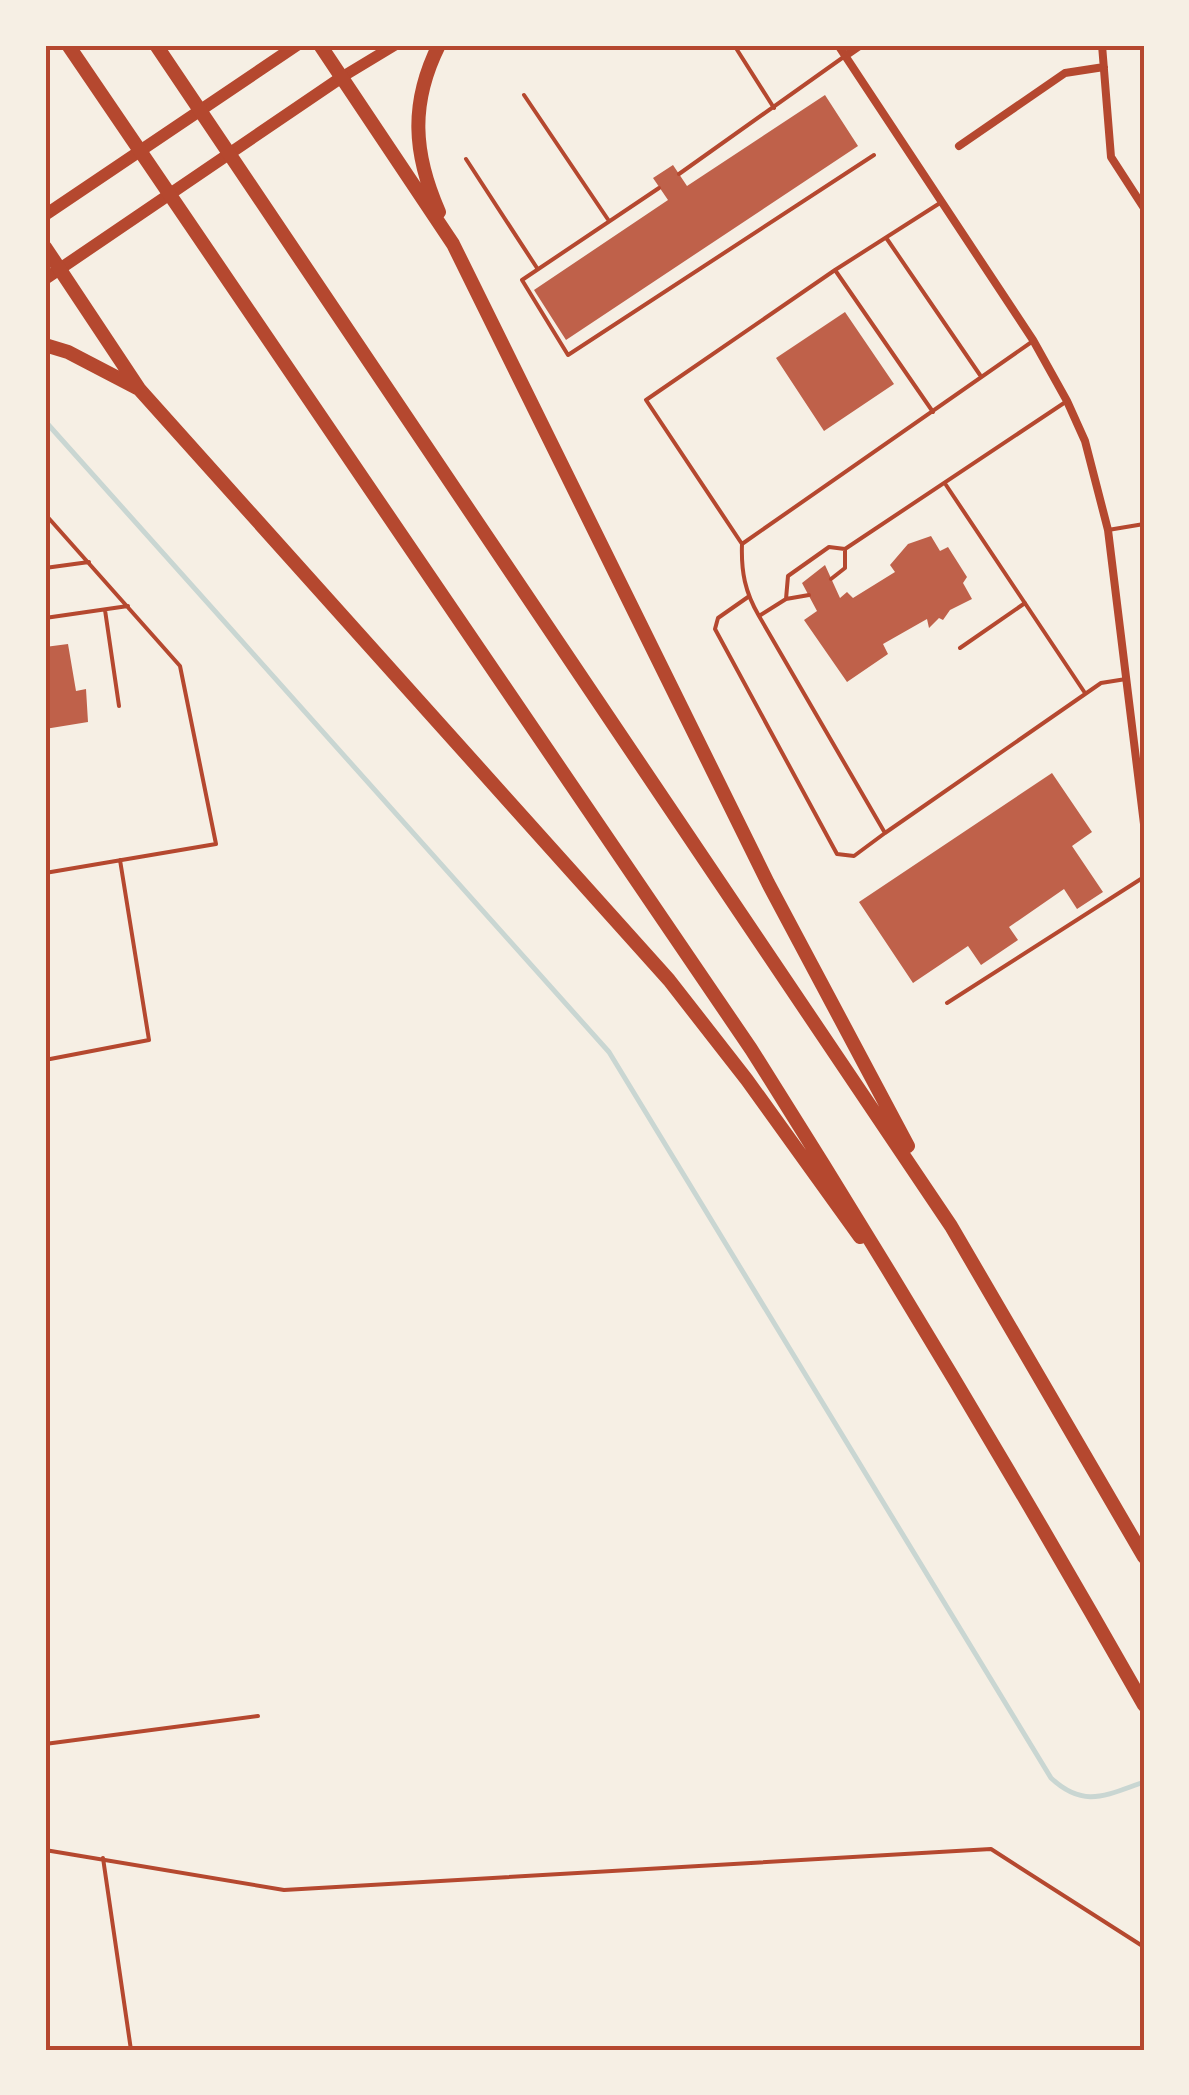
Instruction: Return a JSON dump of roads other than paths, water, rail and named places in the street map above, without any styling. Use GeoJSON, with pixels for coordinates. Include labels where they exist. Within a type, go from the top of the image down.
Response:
{"type":"FeatureCollection","features":[{"type":"Feature","properties":{"kind":"highway"},"geometry":{"type":"LineString","coordinates":[[68,45],[750,1049],[856,1214],[1039,1520],[1144,1705]]}},
{"type":"Feature","properties":{"kind":"highway"},"geometry":{"type":"LineString","coordinates":[[156,45],[951,1226]]}},
{"type":"Feature","properties":{"kind":"highway"},"geometry":{"type":"LineString","coordinates":[[320,45],[453,244]]}},
{"type":"Feature","properties":{"kind":"highway"},"geometry":{"type":"LineString","coordinates":[[439,45],[420,89],[420,144],[423,176],[453,244],[768,883],[951,1226],[1144,1558]]}},
{"type":"Feature","properties":{"kind":"highway"},"geometry":{"type":"LineString","coordinates":[[45,247],[52,274],[140,390],[669,980],[747,1080],[905,1300]]}},
{"type":"Feature","properties":{"kind":"highway"},"geometry":{"type":"LineString","coordinates":[[45,345],[68,352],[140,390]]}},
{"type":"Feature","properties":{"kind":"main road"},"geometry":{"type":"LineString","coordinates":[[45,215],[297,45]]}},
{"type":"Feature","properties":{"kind":"main road"},"geometry":{"type":"LineString","coordinates":[[52,274],[395,45]]}},
{"type":"Feature","properties":{"kind":"street"},"geometry":{"type":"LineString","coordinates":[[838,45],[1032,340],[1068,401],[1085,441],[1108,530],[1144,824]]}},
{"type":"Feature","properties":{"kind":"street"},"geometry":{"type":"LineString","coordinates":[[845,56],[861,45]]}},
{"type":"Feature","properties":{"kind":"street"},"geometry":{"type":"LineString","coordinates":[[1102,45],[1111,157],[1144,208]]}},
{"type":"Feature","properties":{"kind":"street"},"geometry":{"type":"LineString","coordinates":[[959,146],[1065,73],[1104,66]]}},
{"type":"Feature","properties":{"kind":"lane"},"geometry":{"type":"LineString","coordinates":[[734,45],[774,108]]}},
{"type":"Feature","properties":{"kind":"lane"},"geometry":{"type":"LineString","coordinates":[[678,174],[845,56]]}},
{"type":"Feature","properties":{"kind":"lane"},"geometry":{"type":"LineString","coordinates":[[524,95],[610,221]]}},
{"type":"Feature","properties":{"kind":"lane"},"geometry":{"type":"LineString","coordinates":[[659,188],[522,280],[568,355],[874,156]]}},
{"type":"Feature","properties":{"kind":"lane"},"geometry":{"type":"LineString","coordinates":[[466,159],[538,269]]}},
{"type":"Feature","properties":{"kind":"lane"},"geometry":{"type":"LineString","coordinates":[[884,832],[748,597],[741,572],[742,544],[646,400],[942,202]]}},
{"type":"Feature","properties":{"kind":"lane"},"geometry":{"type":"LineString","coordinates":[[886,237],[980,375]]}},
{"type":"Feature","properties":{"kind":"lane"},"geometry":{"type":"LineString","coordinates":[[835,270],[933,412]]}},
{"type":"Feature","properties":{"kind":"lane"},"geometry":{"type":"LineString","coordinates":[[742,544],[1032,340]]}},
{"type":"Feature","properties":{"kind":"lane"},"geometry":{"type":"LineString","coordinates":[[786,598],[788,576],[829,547],[845,549],[1068,401]]}},
{"type":"Feature","properties":{"kind":"lane"},"geometry":{"type":"LineString","coordinates":[[946,484],[1085,693]]}},
{"type":"Feature","properties":{"kind":"lane"},"geometry":{"type":"LineString","coordinates":[[45,514],[180,666],[216,844],[45,874]]}},
{"type":"Feature","properties":{"kind":"lane"},"geometry":{"type":"LineString","coordinates":[[1108,530],[1144,524]]}},
{"type":"Feature","properties":{"kind":"lane"},"geometry":{"type":"LineString","coordinates":[[831,579],[845,568],[845,549]]}},
{"type":"Feature","properties":{"kind":"lane"},"geometry":{"type":"LineString","coordinates":[[45,568],[89,562]]}},
{"type":"Feature","properties":{"kind":"lane"},"geometry":{"type":"LineString","coordinates":[[759,616],[786,598],[809,595]]}},
{"type":"Feature","properties":{"kind":"lane"},"geometry":{"type":"LineString","coordinates":[[748,597],[718,618],[715,630],[837,854],[854,856],[1101,682],[1126,679]]}},
{"type":"Feature","properties":{"kind":"lane"},"geometry":{"type":"LineString","coordinates":[[960,648],[1025,603]]}},
{"type":"Feature","properties":{"kind":"lane"},"geometry":{"type":"LineString","coordinates":[[45,618],[128,606]]}},
{"type":"Feature","properties":{"kind":"lane"},"geometry":{"type":"LineString","coordinates":[[105,610],[119,706]]}},
{"type":"Feature","properties":{"kind":"lane"},"geometry":{"type":"LineString","coordinates":[[45,1060],[149,1040],[120,860]]}},
{"type":"Feature","properties":{"kind":"lane"},"geometry":{"type":"LineString","coordinates":[[947,1003],[1144,877]]}},
{"type":"Feature","properties":{"kind":"lane"},"geometry":{"type":"LineString","coordinates":[[45,1744],[258,1716]]}},
{"type":"Feature","properties":{"kind":"lane"},"geometry":{"type":"LineString","coordinates":[[45,1850],[284,1890],[991,1849],[1144,1947]]}},
{"type":"Feature","properties":{"kind":"lane"},"geometry":{"type":"LineString","coordinates":[[102,1858],[130,2050]]}},
{"type":"Feature","properties":{"kind":"waterway"},"geometry":{"type":"LineString","coordinates":[[45,421],[609,1052],[1051,1778],[1074,1794],[1085,1796],[1107,1795],[1144,1782]]}}]}
